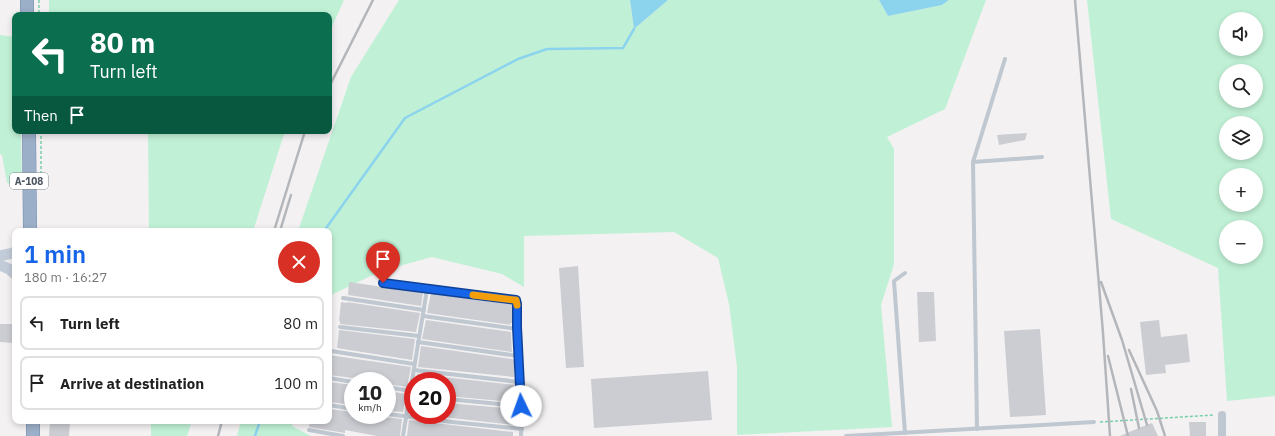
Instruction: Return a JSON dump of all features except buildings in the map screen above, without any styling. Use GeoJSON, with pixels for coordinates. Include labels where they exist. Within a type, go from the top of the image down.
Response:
{"type":"FeatureCollection","features":[{"type":"Feature","properties":{"kind":"highway"},"geometry":{"type":"LineString","coordinates":[[26,0],[27,12]]}},
{"type":"Feature","properties":{"kind":"highway","name":"А-108"},"geometry":{"type":"LineString","coordinates":[[29,134],[30,228]]}},
{"type":"Feature","properties":{"kind":"highway"},"geometry":{"type":"LineString","coordinates":[[32,424],[32,436]]}},
{"type":"Feature","properties":{"kind":"main road"},"geometry":{"type":"LineString","coordinates":[[0,256],[12,253]]}},
{"type":"Feature","properties":{"kind":"main road"},"geometry":{"type":"LineString","coordinates":[[0,265],[9,268],[12,271]]}},
{"type":"Feature","properties":{"kind":"street"},"geometry":{"type":"LineString","coordinates":[[1222,415],[1222,436]]}},
{"type":"Feature","properties":{"kind":"lane"},"geometry":{"type":"LineString","coordinates":[[977,429],[974,162],[1005,58]]}},
{"type":"Feature","properties":{"kind":"lane"},"geometry":{"type":"LineString","coordinates":[[974,162],[1042,157]]}},
{"type":"Feature","properties":{"kind":"lane"},"geometry":{"type":"LineString","coordinates":[[905,273],[894,281],[905,433]]}},
{"type":"Feature","properties":{"kind":"lane"},"geometry":{"type":"LineString","coordinates":[[383,283],[514,300],[517,304],[522,429],[521,436]]}},
{"type":"Feature","properties":{"kind":"lane"},"geometry":{"type":"LineString","coordinates":[[427,288],[414,370],[520,382]]}},
{"type":"Feature","properties":{"kind":"lane"},"geometry":{"type":"LineString","coordinates":[[343,298],[424,310]]}},
{"type":"Feature","properties":{"kind":"lane"},"geometry":{"type":"LineString","coordinates":[[423,316],[517,329]]}},
{"type":"Feature","properties":{"kind":"lane"},"geometry":{"type":"LineString","coordinates":[[340,326],[419,336]]}},
{"type":"Feature","properties":{"kind":"lane"},"geometry":{"type":"LineString","coordinates":[[418,342],[518,356]]}},
{"type":"Feature","properties":{"kind":"lane"},"geometry":{"type":"LineString","coordinates":[[332,351],[414,364]]}},
{"type":"Feature","properties":{"kind":"lane"},"geometry":{"type":"LineString","coordinates":[[332,378],[344,380]]}},
{"type":"Feature","properties":{"kind":"lane"},"geometry":{"type":"LineString","coordinates":[[456,400],[521,406]]}},
{"type":"Feature","properties":{"kind":"lane"},"geometry":{"type":"LineString","coordinates":[[332,406],[344,408]]}},
{"type":"Feature","properties":{"kind":"lane"},"geometry":{"type":"LineString","coordinates":[[456,422],[522,429]]}},
{"type":"Feature","properties":{"kind":"lane"},"geometry":{"type":"LineString","coordinates":[[846,436],[1094,422]]}},
{"type":"Feature","properties":{"kind":"lane"},"geometry":{"type":"LineString","coordinates":[[403,436],[405,424]]}},
{"type":"Feature","properties":{"kind":"lane"},"geometry":{"type":"LineString","coordinates":[[309,430],[343,436]]}},
{"type":"Feature","properties":{"kind":"path"},"geometry":{"type":"LineString","coordinates":[[39,0],[39,12]]}},
{"type":"Feature","properties":{"kind":"path"},"geometry":{"type":"LineString","coordinates":[[1094,422],[1222,415]]}},
{"type":"Feature","properties":{"kind":"green space"},"geometry":{"type":"Polygon","coordinates":[[[49,0],[344,0],[332,26],[332,12],[49,12],[49,0]]]}},
{"type":"Feature","properties":{"kind":"green space"},"geometry":{"type":"Polygon","coordinates":[[[399,0],[630,0],[634,29],[668,0],[879,0],[888,16],[942,5],[949,0],[986,0],[945,109],[887,137],[894,149],[894,264],[881,305],[892,427],[737,435],[737,367],[729,304],[718,258],[674,232],[524,236],[524,287],[502,274],[432,257],[381,271],[332,295],[332,228],[299,228],[351,77],[399,0]]]}},
{"type":"Feature","properties":{"kind":"green space"},"geometry":{"type":"Polygon","coordinates":[[[1087,0],[1275,0],[1275,396],[1227,401],[1218,268],[1111,219],[1087,0]]]}},
{"type":"Feature","properties":{"kind":"green space"},"geometry":{"type":"Polygon","coordinates":[[[0,35],[12,37],[12,134],[21,134],[22,188],[7,183],[2,155],[0,154],[0,35]]]}},
{"type":"Feature","properties":{"kind":"green space"},"geometry":{"type":"Polygon","coordinates":[[[148,134],[284,134],[254,228],[149,228],[148,134]]]}},
{"type":"Feature","properties":{"kind":"green space"},"geometry":{"type":"Polygon","coordinates":[[[151,424],[191,424],[187,436],[151,436],[151,424]]]}},
{"type":"Feature","properties":{"kind":"green space"},"geometry":{"type":"Polygon","coordinates":[[[240,424],[292,424],[292,426],[311,436],[237,436],[240,424]]]}},
{"type":"Feature","properties":{"kind":"water"},"geometry":{"type":"Polygon","coordinates":[[[630,0],[668,0],[634,29],[630,0]]]}},
{"type":"Feature","properties":{"kind":"water"},"geometry":{"type":"Polygon","coordinates":[[[879,0],[949,0],[942,5],[888,16],[879,0]]]}},
{"type":"Feature","properties":{"kind":"waterway"},"geometry":{"type":"LineString","coordinates":[[326,228],[405,118],[518,59],[547,49],[623,48],[634,29]]}},
{"type":"Feature","properties":{"kind":"waterway"},"geometry":{"type":"LineString","coordinates":[[255,436],[259,424]]}},
{"type":"Feature","properties":{"kind":"railway"},"geometry":{"type":"LineString","coordinates":[[332,81],[373,0]]}},
{"type":"Feature","properties":{"kind":"railway"},"geometry":{"type":"LineString","coordinates":[[1075,0],[1103,333],[1110,436]]}},
{"type":"Feature","properties":{"kind":"railway"},"geometry":{"type":"LineString","coordinates":[[275,228],[304,134]]}},
{"type":"Feature","properties":{"kind":"railway"},"geometry":{"type":"LineString","coordinates":[[281,228],[291,195]]}},
{"type":"Feature","properties":{"kind":"railway"},"geometry":{"type":"LineString","coordinates":[[1101,282],[1122,340],[1147,425]]}},
{"type":"Feature","properties":{"kind":"railway"},"geometry":{"type":"LineString","coordinates":[[1129,350],[1157,411],[1165,436]]}},
{"type":"Feature","properties":{"kind":"railway"},"geometry":{"type":"LineString","coordinates":[[1108,356],[1128,436]]}},
{"type":"Feature","properties":{"kind":"railway"},"geometry":{"type":"LineString","coordinates":[[1131,389],[1139,428]]}},
{"type":"Feature","properties":{"kind":"railway"},"geometry":{"type":"LineString","coordinates":[[218,436],[221,424]]}},
{"type":"Feature","properties":{"kind":"slow traffic"},"geometry":{"type":"LineString","coordinates":[[473,295],[516,300],[517,305]]}},
{"type":"Feature","properties":{"kind":"route"},"geometry":{"type":"LineString","coordinates":[[383,283],[516,300],[521,406]]}}]}
